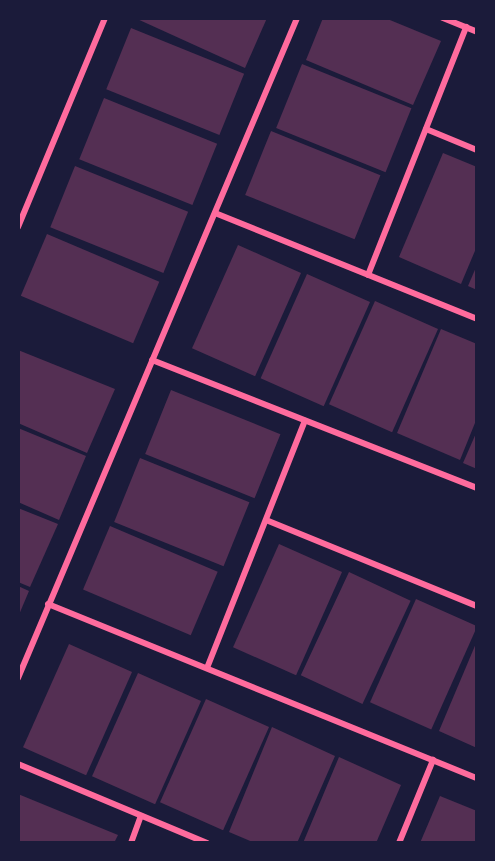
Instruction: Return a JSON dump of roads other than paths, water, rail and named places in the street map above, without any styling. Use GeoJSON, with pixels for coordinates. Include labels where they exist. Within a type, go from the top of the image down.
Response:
{"type":"FeatureCollection","features":[{"type":"Feature","properties":{"kind":"street"},"geometry":{"type":"LineString","coordinates":[[18,226],[105,18]]}},
{"type":"Feature","properties":{"kind":"street"},"geometry":{"type":"LineString","coordinates":[[18,678],[297,18]]}},
{"type":"Feature","properties":{"kind":"street"},"geometry":{"type":"LineString","coordinates":[[442,18],[477,32]]}},
{"type":"Feature","properties":{"kind":"street"},"geometry":{"type":"LineString","coordinates":[[368,275],[466,27]]}},
{"type":"Feature","properties":{"kind":"street"},"geometry":{"type":"LineString","coordinates":[[426,129],[477,150]]}},
{"type":"Feature","properties":{"kind":"street"},"geometry":{"type":"LineString","coordinates":[[215,213],[477,319]]}},
{"type":"Feature","properties":{"kind":"street"},"geometry":{"type":"LineString","coordinates":[[152,360],[477,488]]}},
{"type":"Feature","properties":{"kind":"street"},"geometry":{"type":"LineString","coordinates":[[207,668],[305,421]]}},
{"type":"Feature","properties":{"kind":"street"},"geometry":{"type":"LineString","coordinates":[[266,520],[477,606]]}},
{"type":"Feature","properties":{"kind":"street"},"geometry":{"type":"LineString","coordinates":[[48,604],[477,778]]}},
{"type":"Feature","properties":{"kind":"street"},"geometry":{"type":"LineString","coordinates":[[399,843],[433,760]]}},
{"type":"Feature","properties":{"kind":"street"},"geometry":{"type":"LineString","coordinates":[[18,764],[207,843]]}},
{"type":"Feature","properties":{"kind":"street"},"geometry":{"type":"LineString","coordinates":[[130,843],[141,816]]}}]}
